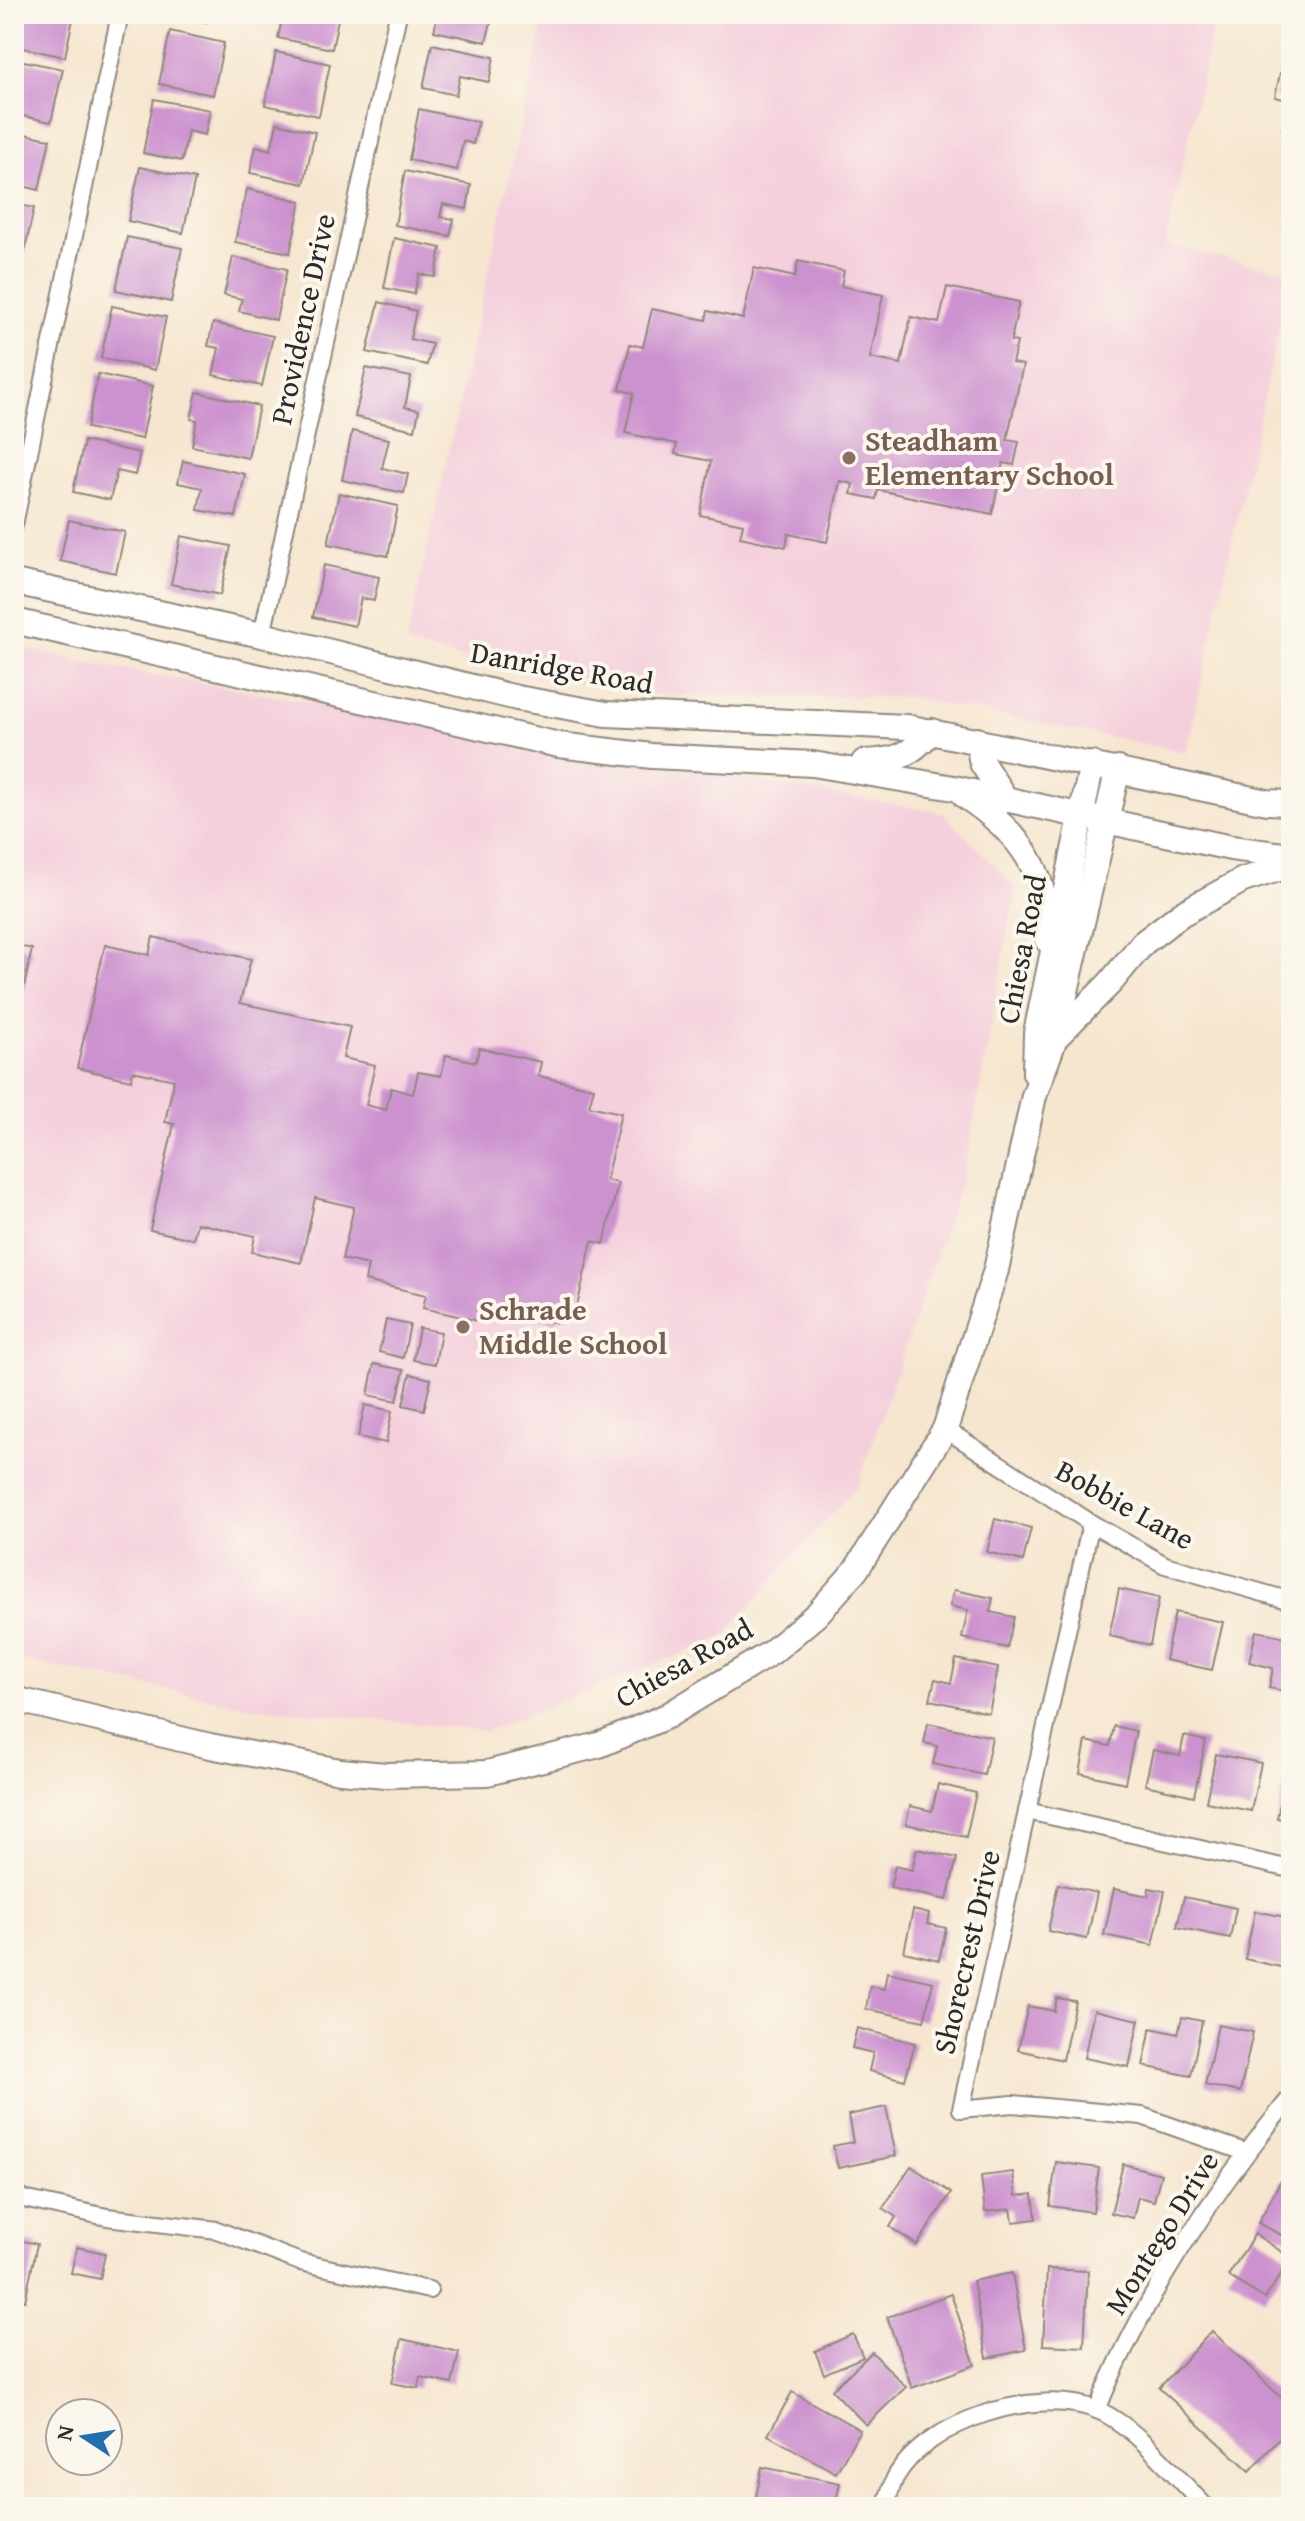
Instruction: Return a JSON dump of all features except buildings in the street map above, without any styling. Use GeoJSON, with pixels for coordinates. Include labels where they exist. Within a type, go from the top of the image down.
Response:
{"type":"FeatureCollection","features":[{"type":"Feature","properties":{"kind":"main road","name":"Danridge Road"},"geometry":{"type":"LineString","coordinates":[[14,582],[262,635],[517,698],[606,714],[907,727],[1105,766]]}},
{"type":"Feature","properties":{"kind":"main road"},"geometry":{"type":"LineString","coordinates":[[14,621],[559,745],[652,756],[813,764],[895,761],[920,745],[932,731]]}},
{"type":"Feature","properties":{"kind":"main road"},"geometry":{"type":"LineString","coordinates":[[977,740],[993,784],[1006,800]]}},
{"type":"Feature","properties":{"kind":"main road"},"geometry":{"type":"LineString","coordinates":[[813,764],[954,788],[1231,848],[1291,856]]}},
{"type":"Feature","properties":{"kind":"main road"},"geometry":{"type":"LineString","coordinates":[[1105,766],[1267,802],[1291,803]]}},
{"type":"Feature","properties":{"kind":"main road","name":"Chiesa Road"},"geometry":{"type":"LineString","coordinates":[[14,1699],[178,1735],[210,1746],[340,1771],[386,1775],[487,1773],[599,1745],[667,1716],[772,1652],[817,1614],[856,1570],[945,1429],[996,1270],[1034,1096],[1055,1038],[1105,766]]}},
{"type":"Feature","properties":{"kind":"main road"},"geometry":{"type":"LineString","coordinates":[[954,788],[999,819],[1021,842],[1034,867],[1048,918],[1045,992]]}},
{"type":"Feature","properties":{"kind":"main road","name":"Chiesa Road"},"geometry":{"type":"LineString","coordinates":[[1034,1096],[1036,1033],[1094,818]]}},
{"type":"Feature","properties":{"kind":"main road"},"geometry":{"type":"LineString","coordinates":[[1055,1038],[1081,1014],[1143,943],[1181,914],[1243,880],[1291,865]]}},
{"type":"Feature","properties":{"kind":"street"},"geometry":{"type":"LineString","coordinates":[[14,525],[120,14]]}},
{"type":"Feature","properties":{"kind":"street","name":"Providence Drive"},"geometry":{"type":"LineString","coordinates":[[262,635],[398,14]]}},
{"type":"Feature","properties":{"kind":"street","name":"Bobbie Lane"},"geometry":{"type":"LineString","coordinates":[[945,1429],[1091,1523],[1165,1565],[1291,1601]]}},
{"type":"Feature","properties":{"kind":"street","name":"Shorecrest Drive"},"geometry":{"type":"LineString","coordinates":[[1091,1523],[961,2109],[1013,2104],[1142,2116],[1245,2152]]}},
{"type":"Feature","properties":{"kind":"street"},"geometry":{"type":"LineString","coordinates":[[1027,1811],[1291,1869]]}},
{"type":"Feature","properties":{"kind":"street","name":"Montego Drive"},"geometry":{"type":"LineString","coordinates":[[1097,2410],[1114,2366],[1147,2307],[1245,2152],[1291,2097]]}},
{"type":"Feature","properties":{"kind":"street"},"geometry":{"type":"LineString","coordinates":[[14,2197],[107,2217],[217,2230],[300,2262],[429,2290]]}},
{"type":"Feature","properties":{"kind":"street"},"geometry":{"type":"LineString","coordinates":[[885,2507],[896,2477],[925,2445],[965,2422],[1015,2404],[1051,2402],[1097,2410],[1132,2433],[1206,2507]]}},
{"type":"Feature","properties":{"kind":"shaded area","name":"Steadham Elementary School"},"geometry":{"type":"Polygon","coordinates":[[[545,14],[1216,14],[1165,245],[1291,273],[1186,752],[905,697],[665,696],[534,676],[406,644],[545,14]]]}},
{"type":"Feature","properties":{"kind":"shaded area","name":"Schrade Middle School"},"geometry":{"type":"Polygon","coordinates":[[[14,646],[104,666],[943,813],[1016,888],[965,1170],[858,1485],[721,1638],[486,1731],[253,1707],[14,1659],[14,646]]]}},
{"type":"Feature","properties":{"kind":"place","name":"Steadham Elementary School"},"geometry":{"type":"Point","coordinates":[849,458]}},
{"type":"Feature","properties":{"kind":"place","name":"Schrade Middle School"},"geometry":{"type":"Point","coordinates":[463,1327]}}]}
